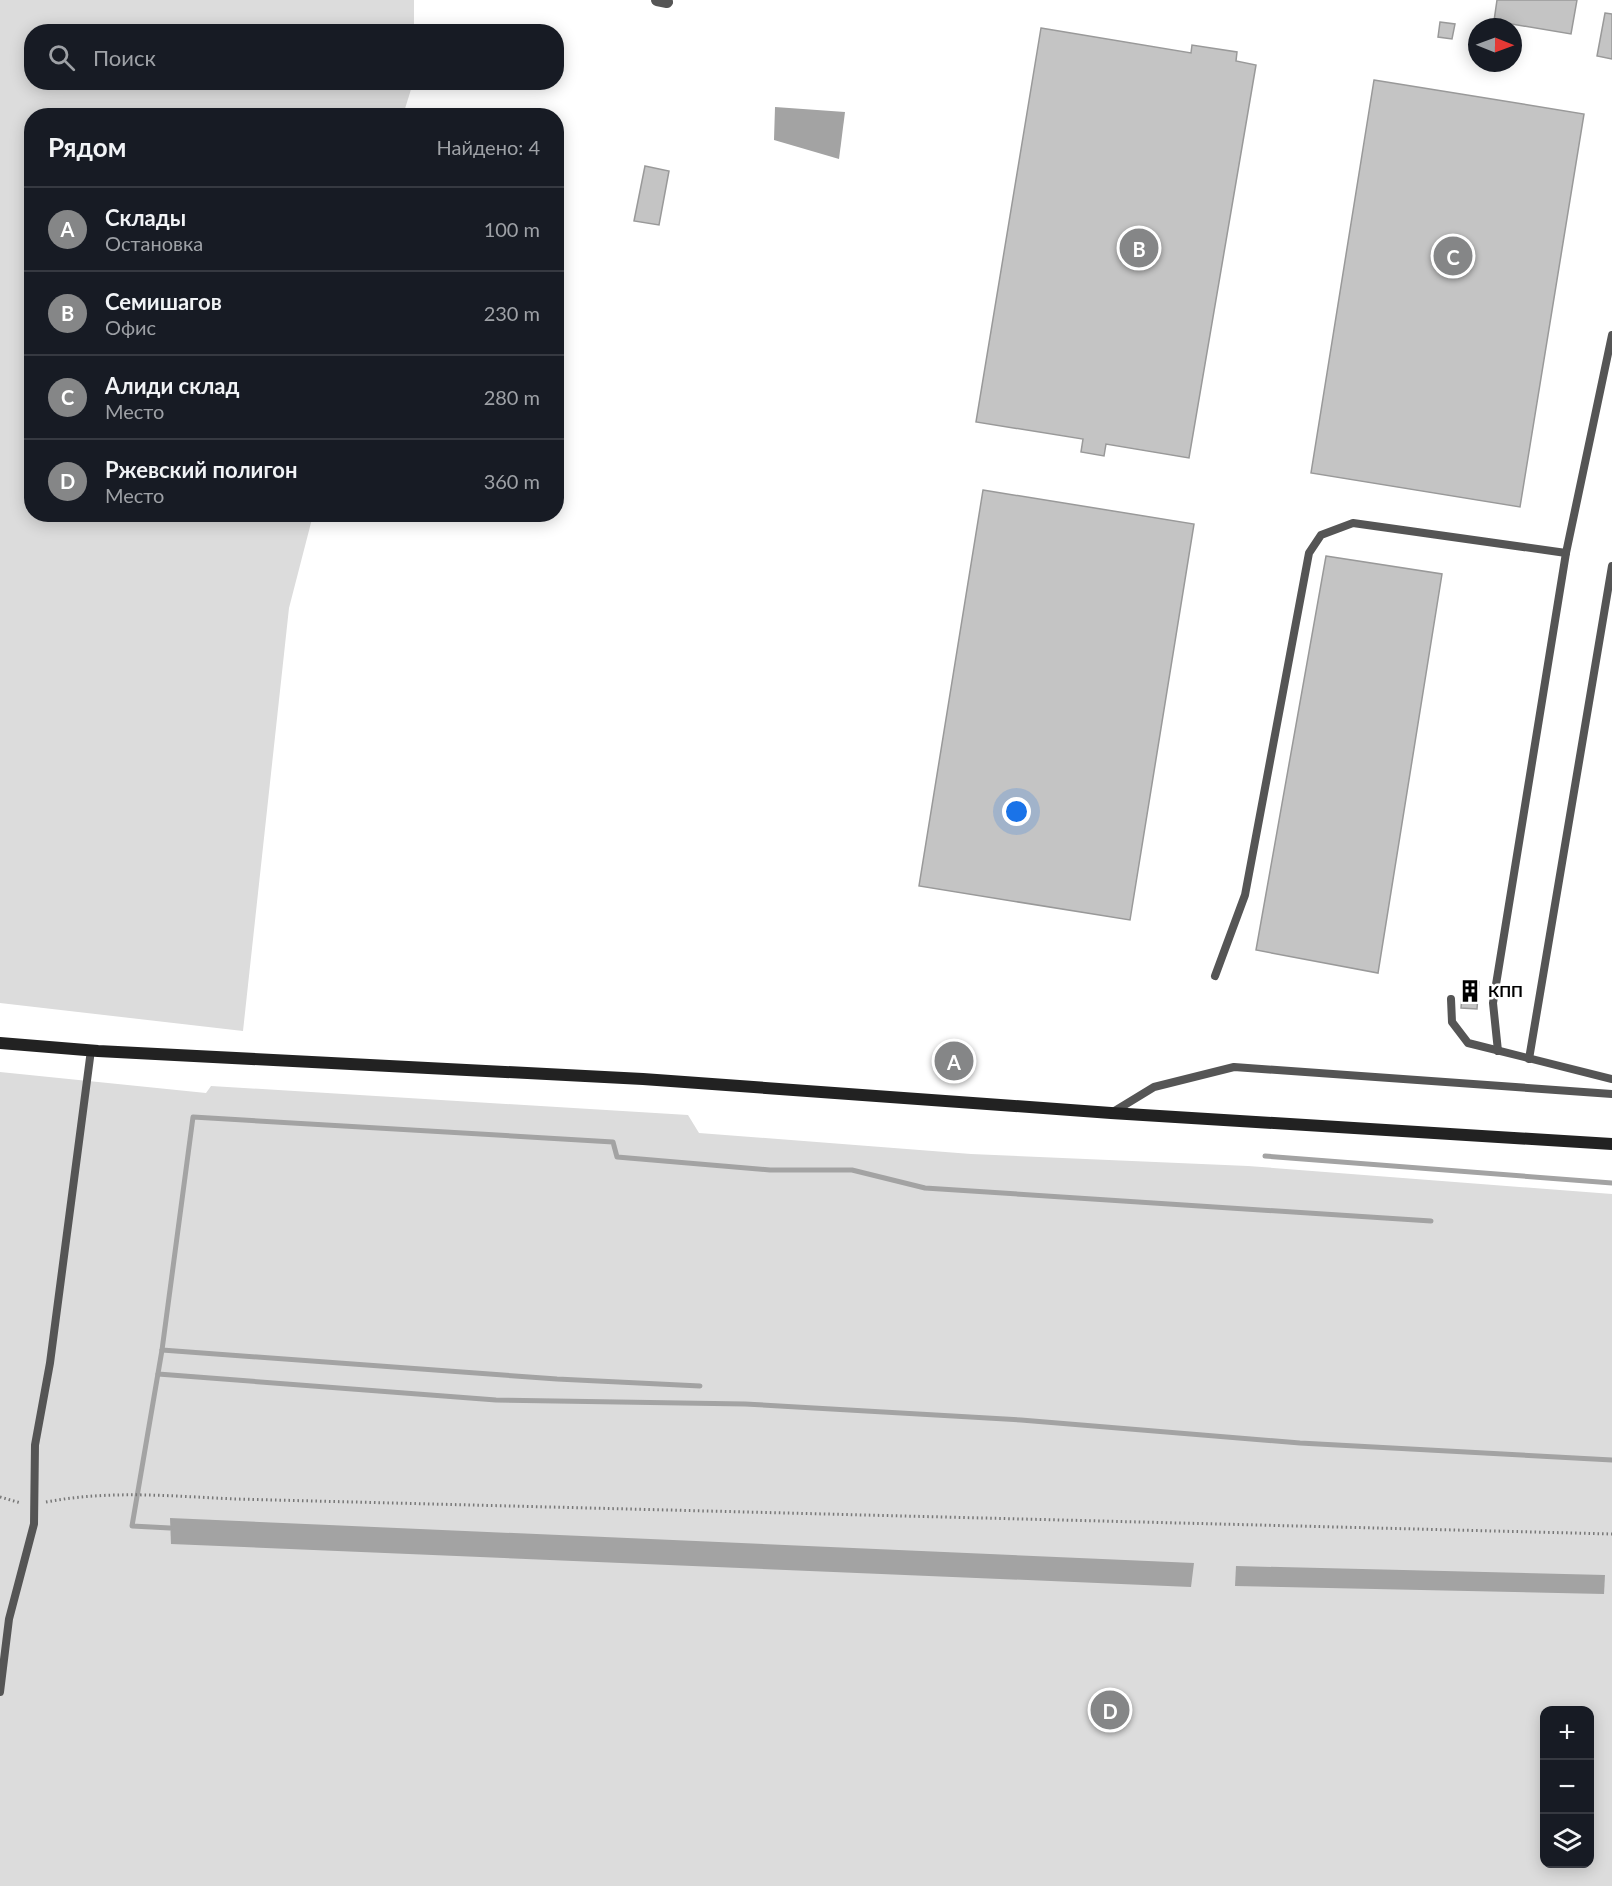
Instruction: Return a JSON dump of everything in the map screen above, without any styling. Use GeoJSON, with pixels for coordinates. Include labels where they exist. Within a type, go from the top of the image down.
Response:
{"type":"FeatureCollection","features":[{"type":"Feature","properties":{"kind":"main road"},"geometry":{"type":"LineString","coordinates":[[0,1042],[91,1050],[643,1079],[1111,1113],[1612,1144]]}},
{"type":"Feature","properties":{"kind":"lane"},"geometry":{"type":"LineString","coordinates":[[1498,1051],[1493,1003],[1566,553],[1612,335]]}},
{"type":"Feature","properties":{"kind":"lane"},"geometry":{"type":"LineString","coordinates":[[1215,976],[1245,895],[1309,552],[1322,535],[1353,523],[1566,553]]}},
{"type":"Feature","properties":{"kind":"lane"},"geometry":{"type":"LineString","coordinates":[[1529,1059],[1612,566]]}},
{"type":"Feature","properties":{"kind":"lane"},"geometry":{"type":"LineString","coordinates":[[1451,999],[1452,1022],[1468,1043],[1612,1079]]}},
{"type":"Feature","properties":{"kind":"lane"},"geometry":{"type":"LineString","coordinates":[[0,1692],[9,1619],[34,1524],[35,1445],[50,1363],[91,1050]]}},
{"type":"Feature","properties":{"kind":"lane"},"geometry":{"type":"LineString","coordinates":[[1111,1113],[1154,1087],[1234,1067],[1612,1094]]}},
{"type":"Feature","properties":{"kind":"path"},"geometry":{"type":"LineString","coordinates":[[0,1497],[26,1505],[85,1494],[124,1494],[236,1499],[1612,1534]]}},
{"type":"Feature","properties":{"kind":"shaded area"},"geometry":{"type":"Polygon","coordinates":[[[0,0],[414,0],[414,24],[24,24],[24,90],[411,90],[405,108],[24,108],[24,522],[311,522],[289,608],[243,1031],[0,1003],[0,0]]]}},
{"type":"Feature","properties":{"kind":"shaded area"},"geometry":{"type":"Polygon","coordinates":[[[775,107],[845,112],[839,159],[774,140],[775,107]]]}},
{"type":"Feature","properties":{"kind":"shaded area"},"geometry":{"type":"Polygon","coordinates":[[[0,1072],[206,1093],[211,1086],[688,1115],[699,1133],[971,1154],[1248,1166],[1612,1194],[1612,1886],[0,1886],[0,1072]]]}},
{"type":"Feature","properties":{"kind":"shaded area"},"geometry":{"type":"Polygon","coordinates":[[[170,1518],[1194,1563],[1191,1587],[171,1544],[170,1518]]]}},
{"type":"Feature","properties":{"kind":"shaded area"},"geometry":{"type":"Polygon","coordinates":[[[1236,1566],[1605,1575],[1604,1594],[1235,1586],[1236,1566]]]}},
{"type":"Feature","properties":{"kind":"building"},"geometry":{"type":"Polygon","coordinates":[[[1497,0],[1577,0],[1571,34],[1522,26],[1522,18],[1494,18],[1497,0]]]}},
{"type":"Feature","properties":{"kind":"building"},"geometry":{"type":"Polygon","coordinates":[[[1605,13],[1612,14],[1612,59],[1597,56],[1605,13]]]}},
{"type":"Feature","properties":{"kind":"building"},"geometry":{"type":"Polygon","coordinates":[[[1440,22],[1455,24],[1452,39],[1438,37],[1440,22]]]}},
{"type":"Feature","properties":{"kind":"building"},"geometry":{"type":"Polygon","coordinates":[[[1041,28],[1191,53],[1192,45],[1237,52],[1236,61],[1256,65],[1189,458],[1106,444],[1104,456],[1081,452],[1083,439],[976,422],[1041,28]]]}},
{"type":"Feature","properties":{"kind":"building"},"geometry":{"type":"Polygon","coordinates":[[[1374,80],[1584,114],[1520,507],[1311,473],[1374,80]]]}},
{"type":"Feature","properties":{"kind":"building"},"geometry":{"type":"Polygon","coordinates":[[[645,166],[669,171],[659,225],[634,221],[645,166]]]}},
{"type":"Feature","properties":{"kind":"building"},"geometry":{"type":"Polygon","coordinates":[[[983,490],[1194,524],[1130,920],[919,886],[983,490]]]}},
{"type":"Feature","properties":{"kind":"building"},"geometry":{"type":"Polygon","coordinates":[[[1326,556],[1442,574],[1378,973],[1256,950],[1326,556]]]}},
{"type":"Feature","properties":{"kind":"building","name":"КПП"},"geometry":{"type":"Polygon","coordinates":[[[1463,981],[1479,982],[1477,1009],[1461,1008],[1463,981]]]}},
{"type":"Feature","properties":{"kind":"waterway"},"geometry":{"type":"LineString","coordinates":[[170,1528],[132,1526],[162,1350],[193,1117],[613,1142],[617,1157],[770,1170],[852,1170],[925,1188],[1431,1221]]}},
{"type":"Feature","properties":{"kind":"waterway"},"geometry":{"type":"LineString","coordinates":[[1265,1156],[1612,1183]]}},
{"type":"Feature","properties":{"kind":"waterway"},"geometry":{"type":"LineString","coordinates":[[162,1350],[557,1379],[700,1386]]}},
{"type":"Feature","properties":{"kind":"waterway"},"geometry":{"type":"LineString","coordinates":[[158,1374],[496,1400],[745,1404],[1021,1420],[1300,1443],[1612,1460]]}},
{"type":"Feature","properties":{"kind":"place","name":"Семишагов"},"geometry":{"type":"Point","coordinates":[1139,248]}},
{"type":"Feature","properties":{"kind":"place","name":"Алиди склад"},"geometry":{"type":"Point","coordinates":[1453,256]}},
{"type":"Feature","properties":{"kind":"place","name":"КПП"},"geometry":{"type":"Point","coordinates":[1470,991]}},
{"type":"Feature","properties":{"kind":"place","name":"Склады"},"geometry":{"type":"Point","coordinates":[954,1061]}},
{"type":"Feature","properties":{"kind":"place","name":"Ржевский полигон"},"geometry":{"type":"Point","coordinates":[1110,1710]}}]}
